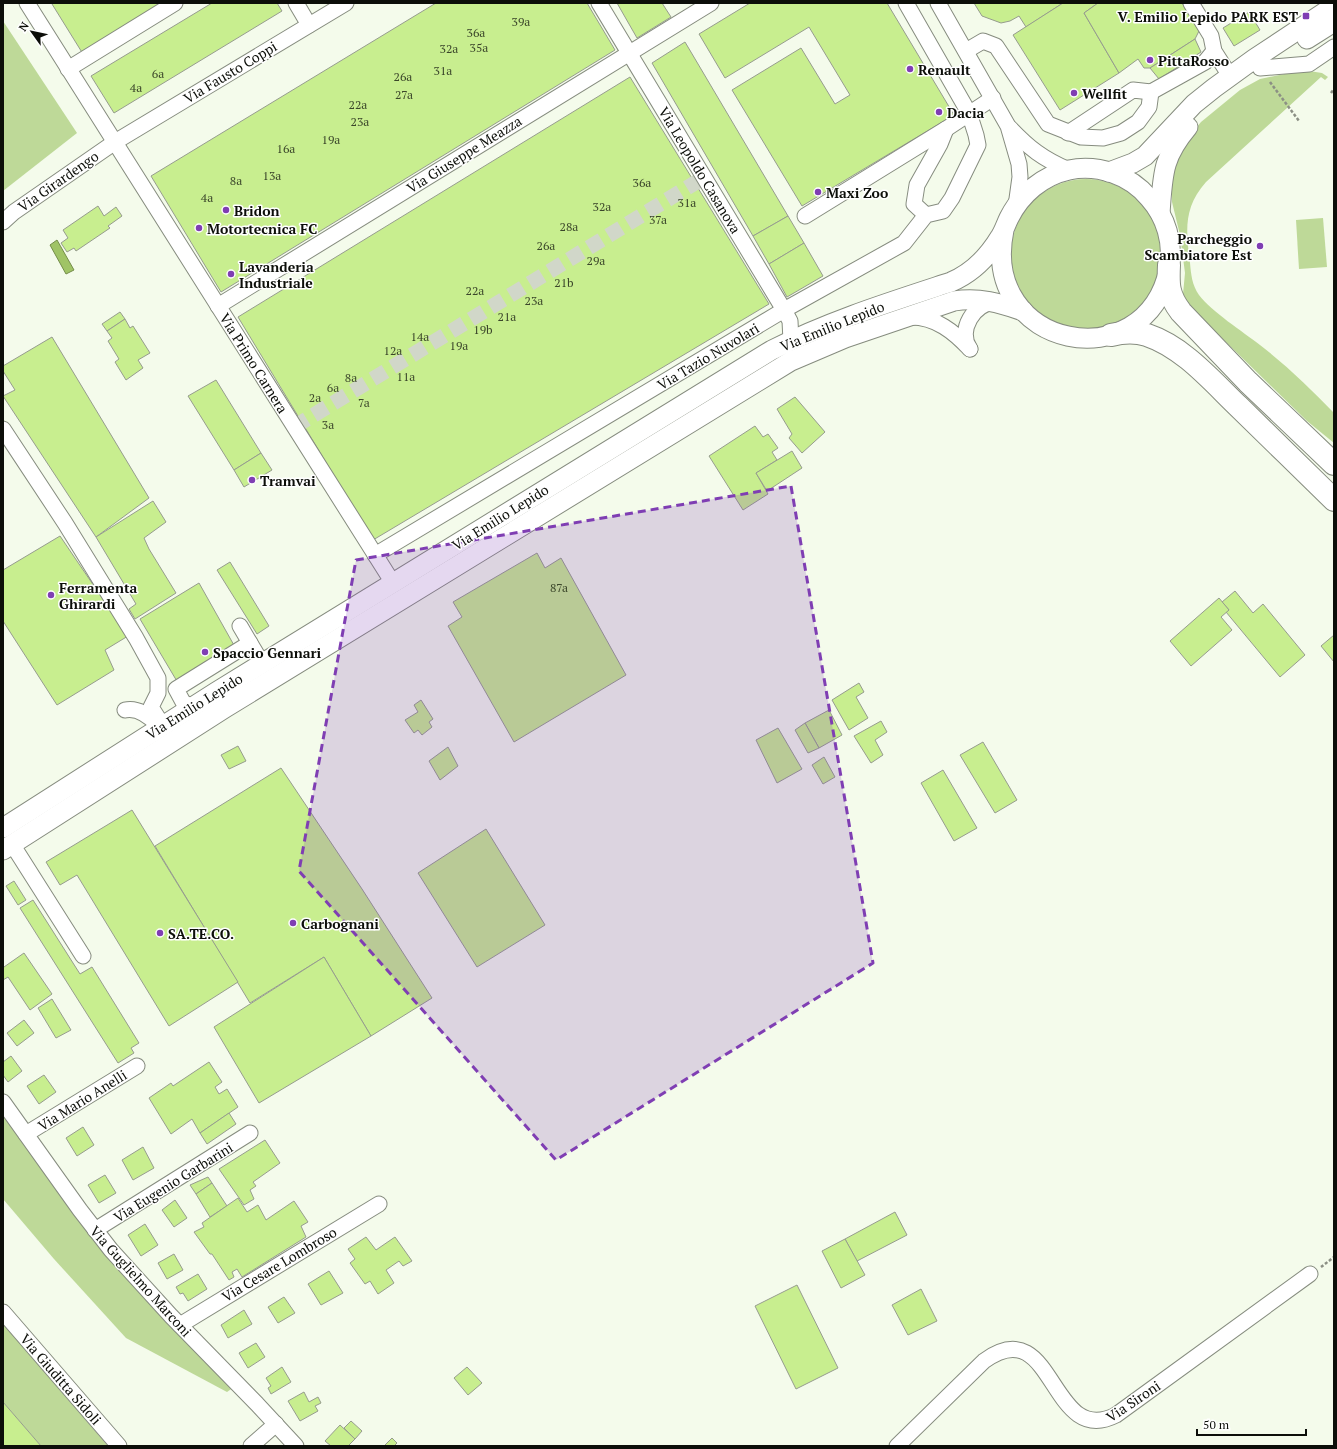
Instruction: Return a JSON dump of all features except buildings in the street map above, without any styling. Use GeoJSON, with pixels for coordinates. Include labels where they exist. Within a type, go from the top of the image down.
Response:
{"type":"FeatureCollection","features":[{"type":"Feature","properties":{"kind":"highway"},"geometry":{"type":"LineString","coordinates":[[1170,265],[1169,282],[1171,298],[1181,312],[1236,370],[1334,464]]}},
{"type":"Feature","properties":{"kind":"highway"},"geometry":{"type":"LineString","coordinates":[[1111,334],[1128,332],[1141,333],[1160,341],[1179,352],[1212,381],[1334,500]]}},
{"type":"Feature","properties":{"kind":"main road"},"geometry":{"type":"LineString","coordinates":[[1109,172],[1133,163],[1145,156],[1194,104],[1214,88],[1254,59],[1334,6]]}},
{"type":"Feature","properties":{"kind":"main road"},"geometry":{"type":"LineString","coordinates":[[1267,64],[1283,46],[1334,14]]}},
{"type":"Feature","properties":{"kind":"main road"},"geometry":{"type":"LineString","coordinates":[[1160,213],[1163,175],[1166,160],[1172,148],[1192,123],[1245,78],[1334,22]]}},
{"type":"Feature","properties":{"kind":"main road"},"geometry":{"type":"LineString","coordinates":[[1082,169],[1109,172],[1138,187],[1154,203],[1160,213],[1168,233],[1170,265],[1162,290],[1148,311],[1128,327],[1111,334],[1092,338],[1080,339],[1067,337],[1044,328],[1023,311],[1010,292],[1002,268],[1001,256],[1004,230],[1016,206],[1024,195],[1045,179],[1069,170],[1082,169]]}},
{"type":"Feature","properties":{"kind":"main road","name":"Via Emilio Lepido"},"geometry":{"type":"LineString","coordinates":[[5,837],[22,816],[160,727],[759,358],[791,341],[832,323],[962,277],[983,259],[1004,230]]}},
{"type":"Feature","properties":{"kind":"main road","name":"Via Emilio Lepido"},"geometry":{"type":"LineString","coordinates":[[5,837],[225,708],[791,361],[823,346],[934,308],[964,300],[981,300],[999,303],[1023,311]]}},
{"type":"Feature","properties":{"kind":"street","name":"Via Primo Carnera"},"geometry":{"type":"LineString","coordinates":[[27,3],[393,583]]}},
{"type":"Feature","properties":{"kind":"street"},"geometry":{"type":"LineString","coordinates":[[68,69],[174,3]]}},
{"type":"Feature","properties":{"kind":"street"},"geometry":{"type":"LineString","coordinates":[[296,3],[309,25]]}},
{"type":"Feature","properties":{"kind":"street","name":"Via Fausto Coppi"},"geometry":{"type":"LineString","coordinates":[[115,142],[346,3]]}},
{"type":"Feature","properties":{"kind":"street","name":"Via Leopoldo Casanova"},"geometry":{"type":"LineString","coordinates":[[599,3],[630,52],[703,178],[784,310],[790,321],[791,341]]}},
{"type":"Feature","properties":{"kind":"street","name":"Via Giuseppe Meazza"},"geometry":{"type":"LineString","coordinates":[[218,306],[710,3]]}},
{"type":"Feature","properties":{"kind":"street"},"geometry":{"type":"LineString","coordinates":[[906,3],[969,113],[978,146],[952,198],[943,211],[926,215],[914,204],[917,185],[940,144],[946,129]]}},
{"type":"Feature","properties":{"kind":"street"},"geometry":{"type":"LineString","coordinates":[[938,3],[1008,126],[1019,164],[1020,177],[1016,206]]}},
{"type":"Feature","properties":{"kind":"street"},"geometry":{"type":"LineString","coordinates":[[1191,3],[1211,36],[1214,51],[1230,76]]}},
{"type":"Feature","properties":{"kind":"street"},"geometry":{"type":"LineString","coordinates":[[966,51],[983,41],[996,46],[1048,124],[1081,137],[1103,138],[1121,133],[1138,122],[1149,107],[1152,92]]}},
{"type":"Feature","properties":{"kind":"street"},"geometry":{"type":"LineString","coordinates":[[1267,64],[1309,64],[1334,47]]}},
{"type":"Feature","properties":{"kind":"street"},"geometry":{"type":"LineString","coordinates":[[1068,133],[1133,90],[1152,92],[1205,62],[1214,51]]}},
{"type":"Feature","properties":{"kind":"street"},"geometry":{"type":"LineString","coordinates":[[805,216],[946,129],[993,98]]}},
{"type":"Feature","properties":{"kind":"street"},"geometry":{"type":"LineString","coordinates":[[1008,126],[1036,153],[1069,170]]}},
{"type":"Feature","properties":{"kind":"street","name":"Via Girardengo"},"geometry":{"type":"LineString","coordinates":[[3,222],[14,212],[115,142]]}},
{"type":"Feature","properties":{"kind":"street","name":"Via Tazio Nuvolari"},"geometry":{"type":"LineString","coordinates":[[375,555],[784,310],[904,243],[926,215]]}},
{"type":"Feature","properties":{"kind":"street","name":"Via Emilio Lepido"},"geometry":{"type":"LineString","coordinates":[[898,320],[915,317],[927,318],[938,322],[949,329],[970,349],[965,339],[965,333],[970,319],[984,305],[993,302],[999,303]]}},
{"type":"Feature","properties":{"kind":"street"},"geometry":{"type":"LineString","coordinates":[[3,429],[65,523],[136,638],[158,678],[158,693],[151,707],[158,718],[160,727]]}},
{"type":"Feature","properties":{"kind":"street"},"geometry":{"type":"LineString","coordinates":[[1302,434],[1334,452]]}},
{"type":"Feature","properties":{"kind":"street"},"geometry":{"type":"LineString","coordinates":[[240,626],[262,664]]}},
{"type":"Feature","properties":{"kind":"street"},"geometry":{"type":"LineString","coordinates":[[176,689],[250,643]]}},
{"type":"Feature","properties":{"kind":"street"},"geometry":{"type":"LineString","coordinates":[[157,658],[183,702],[192,707]]}},
{"type":"Feature","properties":{"kind":"street"},"geometry":{"type":"LineString","coordinates":[[125,710],[133,708],[147,715],[160,727]]}},
{"type":"Feature","properties":{"kind":"street"},"geometry":{"type":"LineString","coordinates":[[5,837],[83,956]]}},
{"type":"Feature","properties":{"kind":"street","name":"Via Mario Anelli"},"geometry":{"type":"LineString","coordinates":[[26,1134],[137,1066]]}},
{"type":"Feature","properties":{"kind":"street","name":"Via Guglielmo Marconi"},"geometry":{"type":"LineString","coordinates":[[3,1102],[95,1230],[132,1274],[296,1446]]}},
{"type":"Feature","properties":{"kind":"street","name":"Via Eugenio Garbarini"},"geometry":{"type":"LineString","coordinates":[[95,1230],[250,1133]]}},
{"type":"Feature","properties":{"kind":"street","name":"Via Cesare Lombroso"},"geometry":{"type":"LineString","coordinates":[[180,1325],[379,1204]]}},
{"type":"Feature","properties":{"kind":"street","name":"Via Sironi"},"geometry":{"type":"LineString","coordinates":[[897,1446],[984,1361],[994,1354],[1006,1350],[1018,1350],[1034,1361],[1068,1410],[1078,1420],[1088,1424],[1106,1421],[1310,1274]]}},
{"type":"Feature","properties":{"kind":"street","name":"Via Giuditta Sidoli"},"geometry":{"type":"LineString","coordinates":[[3,1312],[119,1446]]}},
{"type":"Feature","properties":{"kind":"street"},"geometry":{"type":"LineString","coordinates":[[251,1446],[276,1424]]}},
{"type":"Feature","properties":{"kind":"path"},"geometry":{"type":"LineString","coordinates":[[1267,64],[1299,121]]}},
{"type":"Feature","properties":{"kind":"path"},"geometry":{"type":"LineString","coordinates":[[1331,93],[1334,88]]}},
{"type":"Feature","properties":{"kind":"highlighted area"},"geometry":{"type":"Polygon","coordinates":[[[791,486],[873,963],[556,1160],[299,871],[356,560],[791,486]]]}},
{"type":"Feature","properties":{"kind":"shaded area"},"geometry":{"type":"Polygon","coordinates":[[[3,21],[77,133],[3,191],[3,21]]]}},
{"type":"Feature","properties":{"kind":"shaded area"},"geometry":{"type":"Polygon","coordinates":[[[1309,71],[1322,73],[1328,77],[1325,80],[1321,77],[1206,182],[1193,201],[1187,230],[1192,279],[1199,295],[1219,315],[1280,361],[1308,386],[1334,413],[1334,443],[1307,421],[1188,305],[1183,294],[1185,273],[1180,235],[1172,202],[1172,181],[1178,157],[1201,122],[1240,90],[1260,79],[1294,72],[1309,71]]]}},
{"type":"Feature","properties":{"kind":"shaded area"},"geometry":{"type":"Polygon","coordinates":[[[1093,179],[1115,184],[1128,191],[1144,206],[1156,225],[1160,239],[1160,269],[1156,283],[1149,296],[1134,312],[1115,324],[1101,328],[1079,329],[1057,324],[1044,317],[1023,296],[1016,283],[1012,269],[1011,247],[1016,225],[1023,212],[1044,191],[1057,184],[1071,180],[1093,179]]]}},
{"type":"Feature","properties":{"kind":"shaded area"},"geometry":{"type":"Polygon","coordinates":[[[1323,218],[1327,267],[1299,269],[1296,220],[1323,218]]]}},
{"type":"Feature","properties":{"kind":"shaded area"},"geometry":{"type":"Polygon","coordinates":[[[57,240],[74,270],[66,274],[50,245],[57,240]]]}},
{"type":"Feature","properties":{"kind":"shaded area"},"geometry":{"type":"Polygon","coordinates":[[[3,1111],[234,1387],[227,1392],[126,1338],[54,1259],[3,1199],[3,1111]]]}},
{"type":"Feature","properties":{"kind":"shaded area"},"geometry":{"type":"Polygon","coordinates":[[[3,1324],[108,1446],[41,1446],[3,1402],[3,1324]]]}},
{"type":"Feature","properties":{"kind":"tunnel"},"geometry":{"type":"LineString","coordinates":[[294,427],[703,178]]}},
{"type":"Feature","properties":{"kind":"place","name":"V. Emilio Lepido PARK EST"},"geometry":{"type":"Point","coordinates":[1306,16]}},
{"type":"Feature","properties":{"kind":"place","name":"PittaRosso"},"geometry":{"type":"Point","coordinates":[1150,60]}},
{"type":"Feature","properties":{"kind":"place","name":"Renault"},"geometry":{"type":"Point","coordinates":[910,69]}},
{"type":"Feature","properties":{"kind":"place","name":"Wellfit"},"geometry":{"type":"Point","coordinates":[1074,93]}},
{"type":"Feature","properties":{"kind":"place","name":"Dacia"},"geometry":{"type":"Point","coordinates":[939,112]}},
{"type":"Feature","properties":{"kind":"place","name":"Maxi Zoo"},"geometry":{"type":"Point","coordinates":[818,192]}},
{"type":"Feature","properties":{"kind":"place","name":"Bridon"},"geometry":{"type":"Point","coordinates":[226,210]}},
{"type":"Feature","properties":{"kind":"place","name":"Motortecnica FC"},"geometry":{"type":"Point","coordinates":[199,228]}},
{"type":"Feature","properties":{"kind":"place","name":"Parcheggio Scambiatore Est"},"geometry":{"type":"Point","coordinates":[1260,246]}},
{"type":"Feature","properties":{"kind":"place","name":"Lavanderia Industriale"},"geometry":{"type":"Point","coordinates":[231,274]}},
{"type":"Feature","properties":{"kind":"place","name":"Tramvai"},"geometry":{"type":"Point","coordinates":[252,480]}},
{"type":"Feature","properties":{"kind":"place","name":"Ferramenta Ghirardi"},"geometry":{"type":"Point","coordinates":[51,595]}},
{"type":"Feature","properties":{"kind":"place","name":"Spaccio Gennari"},"geometry":{"type":"Point","coordinates":[205,652]}},
{"type":"Feature","properties":{"kind":"place","name":"Carbognani"},"geometry":{"type":"Point","coordinates":[293,923]}},
{"type":"Feature","properties":{"kind":"place","name":"SA.TE.CO."},"geometry":{"type":"Point","coordinates":[160,933]}}]}
